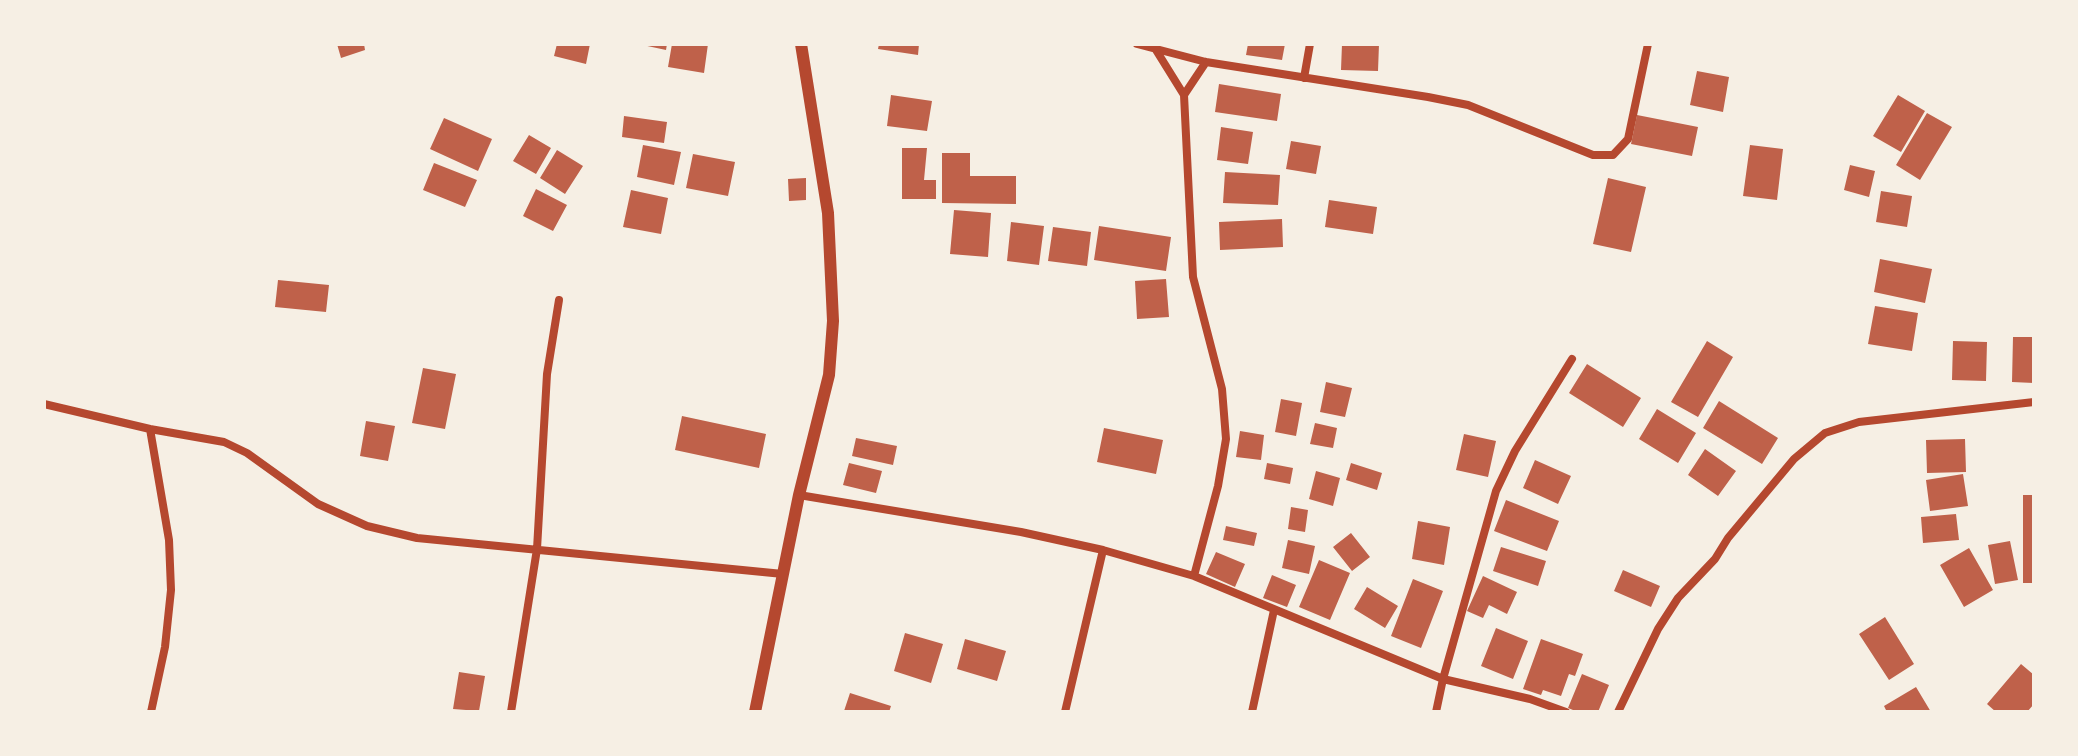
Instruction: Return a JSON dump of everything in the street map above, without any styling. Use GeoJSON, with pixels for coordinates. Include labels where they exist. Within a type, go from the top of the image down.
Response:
{"type":"FeatureCollection","features":[{"type":"Feature","properties":{"kind":"main road"},"geometry":{"type":"LineString","coordinates":[[755,712],[799,495],[829,375],[833,321],[828,213],[801,44]]}},
{"type":"Feature","properties":{"kind":"street"},"geometry":{"type":"LineString","coordinates":[[1137,44],[1206,62],[1468,105],[1593,155],[1613,155],[1628,139],[1648,44]]}},
{"type":"Feature","properties":{"kind":"street"},"geometry":{"type":"LineString","coordinates":[[1304,78],[1310,44]]}},
{"type":"Feature","properties":{"kind":"street"},"geometry":{"type":"LineString","coordinates":[[1156,50],[1184,95],[1193,277],[1222,389],[1226,439],[1218,486],[1194,576]]}},
{"type":"Feature","properties":{"kind":"street"},"geometry":{"type":"LineString","coordinates":[[1184,95],[1206,62]]}},
{"type":"Feature","properties":{"kind":"street"},"geometry":{"type":"LineString","coordinates":[[511,712],[537,549],[547,374],[559,300]]}},
{"type":"Feature","properties":{"kind":"street"},"geometry":{"type":"LineString","coordinates":[[1436,712],[1496,491],[1515,451],[1572,359]]}},
{"type":"Feature","properties":{"kind":"street"},"geometry":{"type":"LineString","coordinates":[[1618,712],[1658,629],[1678,598],[1715,559],[1728,538],[1794,459],[1825,433],[1859,422],[2034,402]]}},
{"type":"Feature","properties":{"kind":"street"},"geometry":{"type":"LineString","coordinates":[[44,404],[150,429],[224,442],[247,453],[318,504],[367,526],[417,538],[783,574]]}},
{"type":"Feature","properties":{"kind":"street"},"geometry":{"type":"LineString","coordinates":[[150,429],[167,528],[171,590],[165,647],[151,712]]}},
{"type":"Feature","properties":{"kind":"street"},"geometry":{"type":"LineString","coordinates":[[799,495],[1021,532],[1103,550],[1194,576],[1443,679],[1530,699],[1566,712]]}},
{"type":"Feature","properties":{"kind":"street"},"geometry":{"type":"LineString","coordinates":[[1065,712],[1103,550]]}},
{"type":"Feature","properties":{"kind":"street"},"geometry":{"type":"LineString","coordinates":[[1252,712],[1274,610]]}},
{"type":"Feature","properties":{"kind":"building"},"geometry":{"type":"Polygon","coordinates":[[[337,44],[364,44],[365,50],[341,58],[337,44]]]}},
{"type":"Feature","properties":{"kind":"building"},"geometry":{"type":"Polygon","coordinates":[[[557,44],[590,44],[586,64],[554,56],[557,44]]]}},
{"type":"Feature","properties":{"kind":"building"},"geometry":{"type":"Polygon","coordinates":[[[638,44],[667,44],[666,50],[638,44]]]}},
{"type":"Feature","properties":{"kind":"building"},"geometry":{"type":"Polygon","coordinates":[[[672,44],[708,44],[704,73],[668,67],[672,44]]]}},
{"type":"Feature","properties":{"kind":"building"},"geometry":{"type":"Polygon","coordinates":[[[879,44],[919,44],[918,55],[878,49],[879,44]]]}},
{"type":"Feature","properties":{"kind":"building"},"geometry":{"type":"Polygon","coordinates":[[[1248,44],[1285,44],[1282,60],[1246,55],[1248,44]]]}},
{"type":"Feature","properties":{"kind":"building"},"geometry":{"type":"Polygon","coordinates":[[[1342,44],[1379,44],[1378,71],[1341,70],[1342,44]]]}},
{"type":"Feature","properties":{"kind":"building"},"geometry":{"type":"Polygon","coordinates":[[[1697,71],[1729,77],[1723,112],[1690,105],[1697,71]]]}},
{"type":"Feature","properties":{"kind":"building"},"geometry":{"type":"Polygon","coordinates":[[[1219,84],[1281,94],[1277,121],[1215,112],[1219,84]]]}},
{"type":"Feature","properties":{"kind":"building"},"geometry":{"type":"Polygon","coordinates":[[[891,95],[932,101],[927,131],[887,126],[891,95]]]}},
{"type":"Feature","properties":{"kind":"building"},"geometry":{"type":"Polygon","coordinates":[[[1898,95],[1925,111],[1901,152],[1873,136],[1898,95]]]}},
{"type":"Feature","properties":{"kind":"building"},"geometry":{"type":"Polygon","coordinates":[[[1927,113],[1952,127],[1920,180],[1896,165],[1927,113]]]}},
{"type":"Feature","properties":{"kind":"building"},"geometry":{"type":"Polygon","coordinates":[[[1637,115],[1698,127],[1692,156],[1631,144],[1637,115]]]}},
{"type":"Feature","properties":{"kind":"building"},"geometry":{"type":"Polygon","coordinates":[[[624,116],[667,122],[664,143],[622,137],[624,116]]]}},
{"type":"Feature","properties":{"kind":"building"},"geometry":{"type":"Polygon","coordinates":[[[444,118],[492,139],[478,171],[430,149],[444,118]]]}},
{"type":"Feature","properties":{"kind":"building"},"geometry":{"type":"Polygon","coordinates":[[[1221,127],[1253,132],[1248,164],[1217,160],[1221,127]]]}},
{"type":"Feature","properties":{"kind":"building"},"geometry":{"type":"Polygon","coordinates":[[[529,135],[551,148],[536,174],[513,161],[529,135]]]}},
{"type":"Feature","properties":{"kind":"building"},"geometry":{"type":"Polygon","coordinates":[[[1291,141],[1321,146],[1316,174],[1286,169],[1291,141]]]}},
{"type":"Feature","properties":{"kind":"building"},"geometry":{"type":"Polygon","coordinates":[[[643,145],[681,152],[674,185],[637,177],[643,145]]]}},
{"type":"Feature","properties":{"kind":"building"},"geometry":{"type":"Polygon","coordinates":[[[1750,145],[1783,149],[1777,200],[1743,196],[1750,145]]]}},
{"type":"Feature","properties":{"kind":"building"},"geometry":{"type":"Polygon","coordinates":[[[902,148],[927,148],[924,180],[936,180],[936,199],[902,199],[902,148]]]}},
{"type":"Feature","properties":{"kind":"building"},"geometry":{"type":"Polygon","coordinates":[[[557,150],[583,166],[565,194],[540,178],[557,150]]]}},
{"type":"Feature","properties":{"kind":"building"},"geometry":{"type":"Polygon","coordinates":[[[942,153],[970,153],[970,176],[1016,176],[1016,204],[942,203],[942,153]]]}},
{"type":"Feature","properties":{"kind":"building"},"geometry":{"type":"Polygon","coordinates":[[[693,154],[735,162],[728,196],[686,188],[693,154]]]}},
{"type":"Feature","properties":{"kind":"building"},"geometry":{"type":"Polygon","coordinates":[[[434,163],[477,180],[465,207],[423,190],[434,163]]]}},
{"type":"Feature","properties":{"kind":"building"},"geometry":{"type":"Polygon","coordinates":[[[1850,165],[1875,171],[1869,197],[1844,190],[1850,165]]]}},
{"type":"Feature","properties":{"kind":"building"},"geometry":{"type":"Polygon","coordinates":[[[1225,172],[1280,175],[1278,205],[1223,203],[1225,172]]]}},
{"type":"Feature","properties":{"kind":"building"},"geometry":{"type":"Polygon","coordinates":[[[806,178],[806,200],[789,201],[788,179],[806,178]]]}},
{"type":"Feature","properties":{"kind":"building"},"geometry":{"type":"Polygon","coordinates":[[[1608,178],[1646,187],[1631,252],[1593,244],[1608,178]]]}},
{"type":"Feature","properties":{"kind":"building"},"geometry":{"type":"Polygon","coordinates":[[[536,189],[567,205],[553,231],[523,216],[536,189]]]}},
{"type":"Feature","properties":{"kind":"building"},"geometry":{"type":"Polygon","coordinates":[[[631,190],[668,198],[661,234],[623,227],[631,190]]]}},
{"type":"Feature","properties":{"kind":"building"},"geometry":{"type":"Polygon","coordinates":[[[1881,191],[1912,196],[1907,227],[1876,222],[1881,191]]]}},
{"type":"Feature","properties":{"kind":"building"},"geometry":{"type":"Polygon","coordinates":[[[1329,200],[1377,207],[1373,234],[1325,227],[1329,200]]]}},
{"type":"Feature","properties":{"kind":"building"},"geometry":{"type":"Polygon","coordinates":[[[954,210],[991,213],[988,257],[950,254],[954,210]]]}},
{"type":"Feature","properties":{"kind":"building"},"geometry":{"type":"Polygon","coordinates":[[[1282,219],[1283,247],[1220,250],[1219,222],[1282,219]]]}},
{"type":"Feature","properties":{"kind":"building"},"geometry":{"type":"Polygon","coordinates":[[[1011,222],[1044,226],[1039,265],[1007,261],[1011,222]]]}},
{"type":"Feature","properties":{"kind":"building"},"geometry":{"type":"Polygon","coordinates":[[[1099,226],[1171,237],[1166,271],[1094,260],[1099,226]]]}},
{"type":"Feature","properties":{"kind":"building"},"geometry":{"type":"Polygon","coordinates":[[[1053,227],[1091,232],[1087,266],[1048,261],[1053,227]]]}},
{"type":"Feature","properties":{"kind":"building"},"geometry":{"type":"Polygon","coordinates":[[[1880,259],[1932,269],[1925,303],[1874,292],[1880,259]]]}},
{"type":"Feature","properties":{"kind":"building"},"geometry":{"type":"Polygon","coordinates":[[[1166,279],[1169,317],[1137,319],[1135,281],[1166,279]]]}},
{"type":"Feature","properties":{"kind":"building"},"geometry":{"type":"Polygon","coordinates":[[[278,280],[329,285],[326,312],[275,307],[278,280]]]}},
{"type":"Feature","properties":{"kind":"building"},"geometry":{"type":"Polygon","coordinates":[[[1875,306],[1918,313],[1912,351],[1868,344],[1875,306]]]}},
{"type":"Feature","properties":{"kind":"building"},"geometry":{"type":"Polygon","coordinates":[[[2013,337],[2034,337],[2034,383],[2012,382],[2013,337]]]}},
{"type":"Feature","properties":{"kind":"building"},"geometry":{"type":"Polygon","coordinates":[[[1707,341],[1733,357],[1698,417],[1671,402],[1707,341]]]}},
{"type":"Feature","properties":{"kind":"building"},"geometry":{"type":"Polygon","coordinates":[[[1953,341],[1987,342],[1986,381],[1952,380],[1953,341]]]}},
{"type":"Feature","properties":{"kind":"building"},"geometry":{"type":"Polygon","coordinates":[[[1587,364],[1641,398],[1623,427],[1569,393],[1587,364]]]}},
{"type":"Feature","properties":{"kind":"building"},"geometry":{"type":"Polygon","coordinates":[[[423,368],[456,374],[445,429],[412,423],[423,368]]]}},
{"type":"Feature","properties":{"kind":"building"},"geometry":{"type":"Polygon","coordinates":[[[1326,382],[1352,388],[1345,417],[1320,412],[1326,382]]]}},
{"type":"Feature","properties":{"kind":"building"},"geometry":{"type":"Polygon","coordinates":[[[1281,399],[1302,403],[1296,436],[1275,432],[1281,399]]]}},
{"type":"Feature","properties":{"kind":"building"},"geometry":{"type":"Polygon","coordinates":[[[1719,401],[1778,438],[1762,464],[1703,428],[1719,401]]]}},
{"type":"Feature","properties":{"kind":"building"},"geometry":{"type":"Polygon","coordinates":[[[1657,409],[1696,433],[1678,463],[1639,439],[1657,409]]]}},
{"type":"Feature","properties":{"kind":"building"},"geometry":{"type":"Polygon","coordinates":[[[682,416],[766,434],[759,468],[675,450],[682,416]]]}},
{"type":"Feature","properties":{"kind":"building"},"geometry":{"type":"Polygon","coordinates":[[[366,421],[395,426],[388,461],[360,456],[366,421]]]}},
{"type":"Feature","properties":{"kind":"building"},"geometry":{"type":"Polygon","coordinates":[[[1315,423],[1337,428],[1333,448],[1310,444],[1315,423]]]}},
{"type":"Feature","properties":{"kind":"building"},"geometry":{"type":"Polygon","coordinates":[[[1104,428],[1163,440],[1156,474],[1097,462],[1104,428]]]}},
{"type":"Feature","properties":{"kind":"building"},"geometry":{"type":"Polygon","coordinates":[[[1240,431],[1264,435],[1261,460],[1236,457],[1240,431]]]}},
{"type":"Feature","properties":{"kind":"building"},"geometry":{"type":"Polygon","coordinates":[[[1464,434],[1496,441],[1488,477],[1456,470],[1464,434]]]}},
{"type":"Feature","properties":{"kind":"building"},"geometry":{"type":"Polygon","coordinates":[[[856,438],[897,446],[893,465],[852,456],[856,438]]]}},
{"type":"Feature","properties":{"kind":"building"},"geometry":{"type":"Polygon","coordinates":[[[1965,439],[1966,472],[1927,473],[1926,440],[1965,439]]]}},
{"type":"Feature","properties":{"kind":"building"},"geometry":{"type":"Polygon","coordinates":[[[1705,449],[1736,471],[1718,496],[1688,475],[1705,449]]]}},
{"type":"Feature","properties":{"kind":"building"},"geometry":{"type":"Polygon","coordinates":[[[1535,460],[1571,476],[1558,504],[1523,488],[1535,460]]]}},
{"type":"Feature","properties":{"kind":"building"},"geometry":{"type":"Polygon","coordinates":[[[849,463],[882,471],[876,493],[843,485],[849,463]]]}},
{"type":"Feature","properties":{"kind":"building"},"geometry":{"type":"Polygon","coordinates":[[[1267,463],[1293,468],[1290,484],[1264,479],[1267,463]]]}},
{"type":"Feature","properties":{"kind":"building"},"geometry":{"type":"Polygon","coordinates":[[[1351,463],[1382,473],[1377,490],[1346,480],[1351,463]]]}},
{"type":"Feature","properties":{"kind":"building"},"geometry":{"type":"Polygon","coordinates":[[[1316,471],[1340,478],[1333,506],[1309,499],[1316,471]]]}},
{"type":"Feature","properties":{"kind":"building"},"geometry":{"type":"Polygon","coordinates":[[[1963,474],[1968,506],[1930,511],[1926,480],[1963,474]]]}},
{"type":"Feature","properties":{"kind":"building"},"geometry":{"type":"Polygon","coordinates":[[[2023,495],[2034,495],[2034,583],[2023,583],[2023,495]]]}},
{"type":"Feature","properties":{"kind":"building"},"geometry":{"type":"Polygon","coordinates":[[[1506,500],[1559,521],[1547,551],[1494,531],[1506,500]]]}},
{"type":"Feature","properties":{"kind":"building"},"geometry":{"type":"Polygon","coordinates":[[[1291,507],[1308,510],[1305,532],[1288,529],[1291,507]]]}},
{"type":"Feature","properties":{"kind":"building"},"geometry":{"type":"Polygon","coordinates":[[[1956,514],[1959,540],[1923,543],[1921,517],[1956,514]]]}},
{"type":"Feature","properties":{"kind":"building"},"geometry":{"type":"Polygon","coordinates":[[[1418,521],[1450,527],[1444,565],[1412,559],[1418,521]]]}},
{"type":"Feature","properties":{"kind":"building"},"geometry":{"type":"Polygon","coordinates":[[[1226,526],[1257,533],[1254,546],[1223,540],[1226,526]]]}},
{"type":"Feature","properties":{"kind":"building"},"geometry":{"type":"Polygon","coordinates":[[[1351,533],[1370,557],[1352,571],[1333,547],[1351,533]]]}},
{"type":"Feature","properties":{"kind":"building"},"geometry":{"type":"Polygon","coordinates":[[[1288,540],[1315,546],[1309,574],[1282,568],[1288,540]]]}},
{"type":"Feature","properties":{"kind":"building"},"geometry":{"type":"Polygon","coordinates":[[[2010,541],[2018,580],[1995,584],[1988,545],[2010,541]]]}},
{"type":"Feature","properties":{"kind":"building"},"geometry":{"type":"Polygon","coordinates":[[[1501,547],[1546,561],[1538,586],[1493,571],[1501,547]]]}},
{"type":"Feature","properties":{"kind":"building"},"geometry":{"type":"Polygon","coordinates":[[[1969,548],[1993,590],[1964,607],[1940,565],[1969,548]]]}},
{"type":"Feature","properties":{"kind":"building"},"geometry":{"type":"Polygon","coordinates":[[[1216,552],[1245,564],[1235,587],[1206,574],[1216,552]]]}},
{"type":"Feature","properties":{"kind":"building"},"geometry":{"type":"Polygon","coordinates":[[[1319,560],[1350,573],[1330,620],[1299,607],[1319,560]]]}},
{"type":"Feature","properties":{"kind":"building"},"geometry":{"type":"Polygon","coordinates":[[[1623,570],[1660,586],[1651,607],[1614,591],[1623,570]]]}},
{"type":"Feature","properties":{"kind":"building"},"geometry":{"type":"Polygon","coordinates":[[[1272,575],[1296,585],[1287,607],[1263,598],[1272,575]]]}},
{"type":"Feature","properties":{"kind":"building"},"geometry":{"type":"Polygon","coordinates":[[[1483,576],[1517,592],[1507,614],[1489,605],[1483,618],[1467,611],[1483,576]]]}},
{"type":"Feature","properties":{"kind":"building"},"geometry":{"type":"Polygon","coordinates":[[[1413,579],[1443,591],[1421,648],[1391,636],[1413,579]]]}},
{"type":"Feature","properties":{"kind":"building"},"geometry":{"type":"Polygon","coordinates":[[[1367,587],[1398,606],[1385,628],[1354,609],[1367,587]]]}},
{"type":"Feature","properties":{"kind":"building"},"geometry":{"type":"Polygon","coordinates":[[[1885,617],[1914,664],[1889,680],[1859,634],[1885,617]]]}},
{"type":"Feature","properties":{"kind":"building"},"geometry":{"type":"Polygon","coordinates":[[[1496,628],[1528,641],[1513,679],[1481,666],[1496,628]]]}},
{"type":"Feature","properties":{"kind":"building"},"geometry":{"type":"Polygon","coordinates":[[[905,633],[943,644],[931,683],[894,671],[905,633]]]}},
{"type":"Feature","properties":{"kind":"building"},"geometry":{"type":"Polygon","coordinates":[[[965,639],[1006,651],[997,681],[957,669],[965,639]]]}},
{"type":"Feature","properties":{"kind":"building"},"geometry":{"type":"Polygon","coordinates":[[[1541,639],[1583,654],[1575,676],[1569,674],[1561,696],[1543,690],[1541,695],[1523,689],[1541,639]]]}},
{"type":"Feature","properties":{"kind":"building"},"geometry":{"type":"Polygon","coordinates":[[[2021,664],[2034,675],[2034,704],[2027,712],[1996,712],[1987,704],[2021,664]]]}},
{"type":"Feature","properties":{"kind":"building"},"geometry":{"type":"Polygon","coordinates":[[[459,672],[485,676],[479,711],[453,709],[459,672]]]}},
{"type":"Feature","properties":{"kind":"building"},"geometry":{"type":"Polygon","coordinates":[[[1582,674],[1609,685],[1598,712],[1578,712],[1568,708],[1582,674]]]}},
{"type":"Feature","properties":{"kind":"building"},"geometry":{"type":"Polygon","coordinates":[[[1916,687],[1931,712],[1887,712],[1884,706],[1916,687]]]}},
{"type":"Feature","properties":{"kind":"building"},"geometry":{"type":"Polygon","coordinates":[[[850,693],[891,706],[889,712],[844,711],[850,693]]]}}]}
